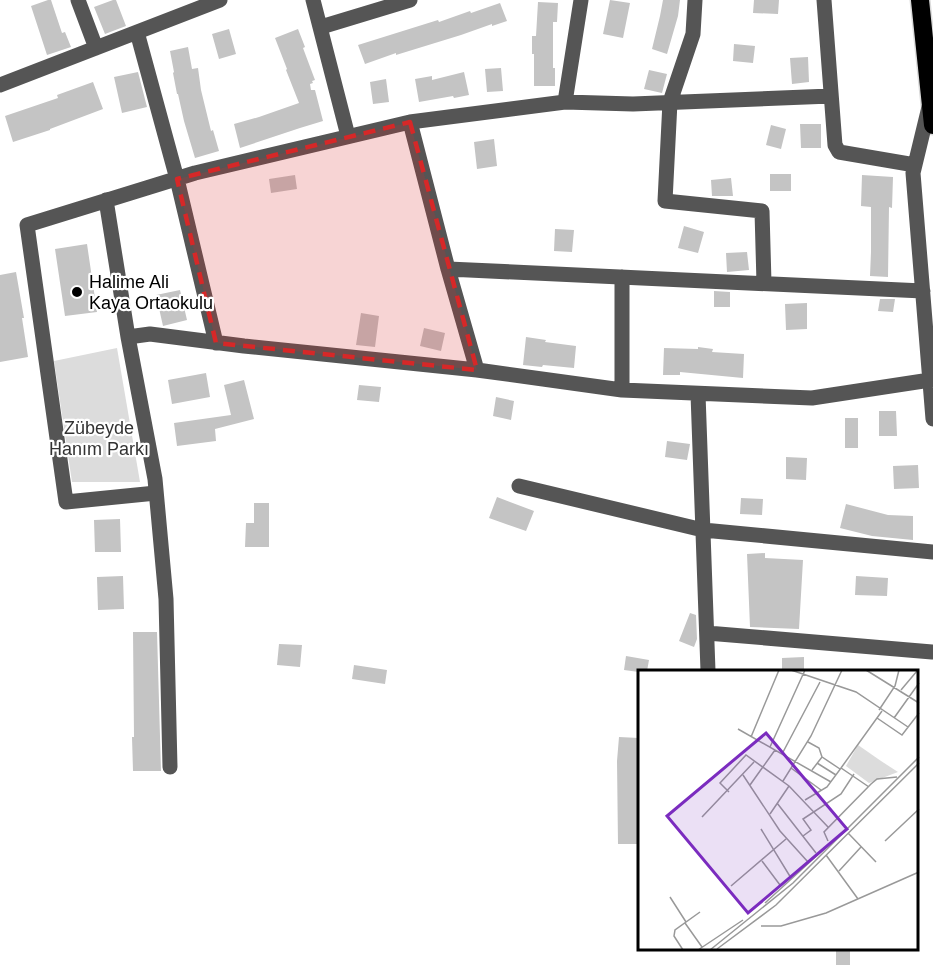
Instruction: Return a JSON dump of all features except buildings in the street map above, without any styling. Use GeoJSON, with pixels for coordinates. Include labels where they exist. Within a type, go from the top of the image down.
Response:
{"type":"FeatureCollection","features":[{"type":"Feature","properties":{"kind":"highway"},"geometry":{"type":"LineString","coordinates":[[920,0],[933,125]]}},
{"type":"Feature","properties":{"kind":"street"},"geometry":{"type":"LineString","coordinates":[[78,0],[96,48]]}},
{"type":"Feature","properties":{"kind":"street"},"geometry":{"type":"LineString","coordinates":[[0,85],[137,32],[194,5],[220,0]]}},
{"type":"Feature","properties":{"kind":"street"},"geometry":{"type":"LineString","coordinates":[[313,0],[348,136]]}},
{"type":"Feature","properties":{"kind":"street"},"geometry":{"type":"LineString","coordinates":[[321,27],[410,0]]}},
{"type":"Feature","properties":{"kind":"street"},"geometry":{"type":"LineString","coordinates":[[565,102],[581,0]]}},
{"type":"Feature","properties":{"kind":"street"},"geometry":{"type":"LineString","coordinates":[[695,0],[693,34],[670,102],[665,201],[762,211],[764,284]]}},
{"type":"Feature","properties":{"kind":"street"},"geometry":{"type":"LineString","coordinates":[[824,0],[835,145],[839,152],[915,165]]}},
{"type":"Feature","properties":{"kind":"street"},"geometry":{"type":"LineString","coordinates":[[137,32],[177,179],[216,343]]}},
{"type":"Feature","properties":{"kind":"street"},"geometry":{"type":"LineString","coordinates":[[156,493],[66,502],[27,225],[177,179],[410,122],[565,102],[633,104],[831,96]]}},
{"type":"Feature","properties":{"kind":"street"},"geometry":{"type":"LineString","coordinates":[[931,102],[913,173],[933,419]]}},
{"type":"Feature","properties":{"kind":"street"},"geometry":{"type":"LineString","coordinates":[[410,122],[477,370]]}},
{"type":"Feature","properties":{"kind":"street"},"geometry":{"type":"LineString","coordinates":[[106,200],[128,337],[155,479],[166,599],[170,767]]}},
{"type":"Feature","properties":{"kind":"street"},"geometry":{"type":"LineString","coordinates":[[448,269],[923,291]]}},
{"type":"Feature","properties":{"kind":"street"},"geometry":{"type":"LineString","coordinates":[[622,277],[622,390]]}},
{"type":"Feature","properties":{"kind":"street"},"geometry":{"type":"LineString","coordinates":[[128,337],[150,334],[477,370],[622,390],[812,398],[930,380]]}},
{"type":"Feature","properties":{"kind":"street"},"geometry":{"type":"LineString","coordinates":[[698,394],[708,670]]}},
{"type":"Feature","properties":{"kind":"street"},"geometry":{"type":"LineString","coordinates":[[519,486],[703,530],[933,552]]}},
{"type":"Feature","properties":{"kind":"street"},"geometry":{"type":"LineString","coordinates":[[707,633],[932,652]]}},
{"type":"Feature","properties":{"kind":"highlighted area"},"geometry":{"type":"Polygon","coordinates":[[[410,122],[477,370],[216,343],[177,179],[410,122]]]}},
{"type":"Feature","properties":{"kind":"green space","name":"Zübeyde Hanım Parkı"},"geometry":{"type":"Polygon","coordinates":[[[117,348],[140,482],[72,482],[54,361],[117,348]]]}},
{"type":"Feature","properties":{"kind":"place","name":"Halime Ali Kaya Ortaokulu"},"geometry":{"type":"Point","coordinates":[77,292]}}]}
